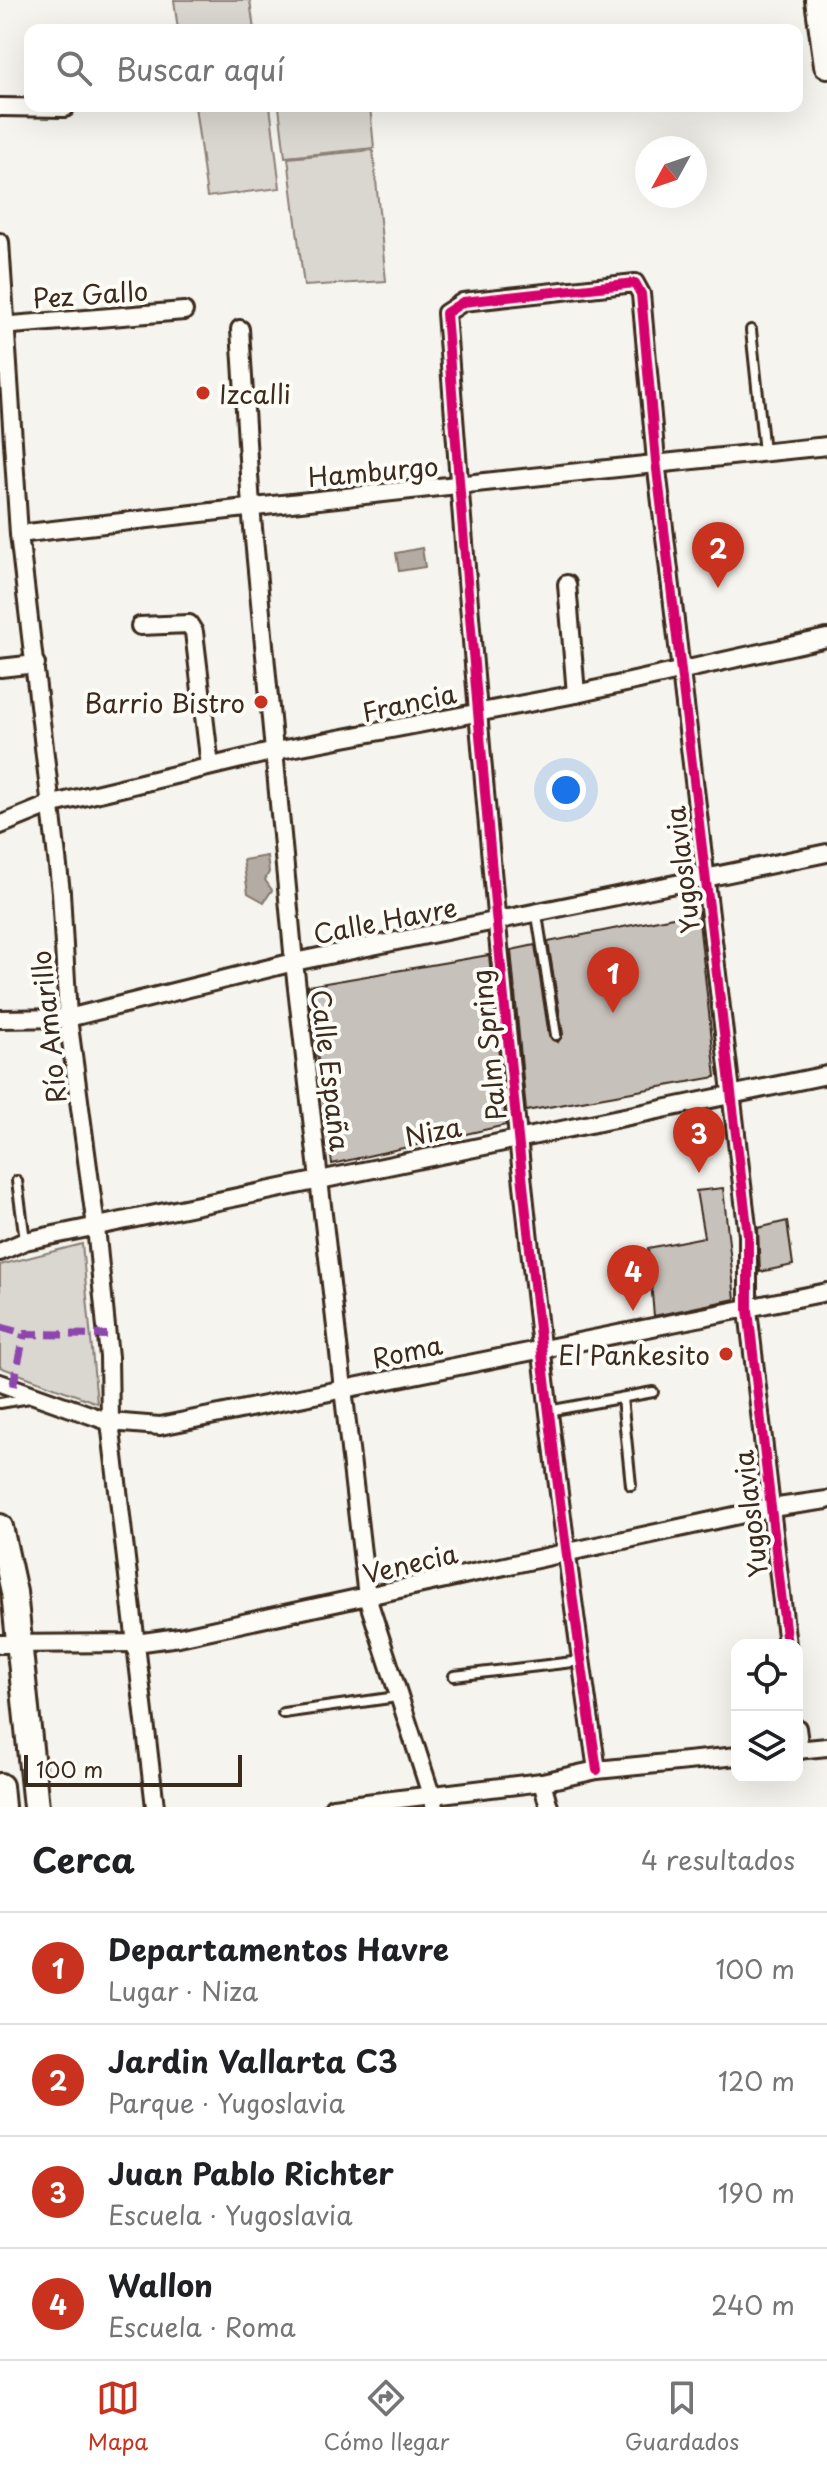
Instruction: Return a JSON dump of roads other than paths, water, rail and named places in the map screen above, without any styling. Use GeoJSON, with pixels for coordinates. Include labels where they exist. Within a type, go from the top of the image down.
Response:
{"type":"FeatureCollection","features":[{"type":"Feature","properties":{"kind":"street"},"geometry":{"type":"LineString","coordinates":[[818,0],[827,65]]}},
{"type":"Feature","properties":{"kind":"street"},"geometry":{"type":"LineString","coordinates":[[0,107],[24,107]]}},
{"type":"Feature","properties":{"kind":"street","name":"Río Amarillo"},"geometry":{"type":"LineString","coordinates":[[0,242],[19,534],[61,892],[68,1018],[96,1227],[109,1357],[110,1422],[155,1807]]}},
{"type":"Feature","properties":{"kind":"street","name":"Yugoslavia"},"geometry":{"type":"LineString","coordinates":[[446,313],[463,302],[635,283],[641,294],[656,461],[748,1235],[748,1310],[786,1639]]}},
{"type":"Feature","properties":{"kind":"street","name":"Pez Gallo"},"geometry":{"type":"LineString","coordinates":[[3,325],[184,311]]}},
{"type":"Feature","properties":{"kind":"street","name":"Palm Spring"},"geometry":{"type":"LineString","coordinates":[[446,313],[498,922],[541,1348],[565,1552],[597,1770]]}},
{"type":"Feature","properties":{"kind":"street","name":"Calle España"},"geometry":{"type":"LineString","coordinates":[[240,329],[251,507],[294,962],[367,1597],[432,1801]]}},
{"type":"Feature","properties":{"kind":"street","name":"Hamburgo"},"geometry":{"type":"LineString","coordinates":[[19,534],[459,487],[656,461],[827,446]]}},
{"type":"Feature","properties":{"kind":"street"},"geometry":{"type":"LineString","coordinates":[[567,584],[576,694]]}},
{"type":"Feature","properties":{"kind":"street"},"geometry":{"type":"LineString","coordinates":[[140,626],[189,624],[194,632],[210,766]]}},
{"type":"Feature","properties":{"kind":"street","name":"Francia"},"geometry":{"type":"LineString","coordinates":[[0,825],[49,805],[275,751],[576,694],[827,638]]}},
{"type":"Feature","properties":{"kind":"street"},"geometry":{"type":"LineString","coordinates":[[0,668],[36,664]]}},
{"type":"Feature","properties":{"kind":"street","name":"Calle Havre"},"geometry":{"type":"LineString","coordinates":[[0,1019],[68,1018],[294,962],[537,915],[827,853]]}},
{"type":"Feature","properties":{"kind":"street","name":"Niza"},"geometry":{"type":"LineString","coordinates":[[0,1252],[25,1241],[827,1075]]}},
{"type":"Feature","properties":{"kind":"street","name":"Roma"},"geometry":{"type":"LineString","coordinates":[[0,1383],[110,1422],[160,1426],[827,1292]]}},
{"type":"Feature","properties":{"kind":"street","name":"Venecia"},"geometry":{"type":"LineString","coordinates":[[9,1645],[136,1643],[367,1597],[771,1508],[827,1500]]}},
{"type":"Feature","properties":{"kind":"street"},"geometry":{"type":"LineString","coordinates":[[0,1527],[14,1592],[9,1645],[36,1807]]}},
{"type":"Feature","properties":{"kind":"street"},"geometry":{"type":"LineString","coordinates":[[803,1749],[827,1747]]}},
{"type":"Feature","properties":{"kind":"street"},"geometry":{"type":"LineString","coordinates":[[333,1807],[432,1801],[597,1770],[731,1757]]}},
{"type":"Feature","properties":{"kind":"street"},"geometry":{"type":"LineString","coordinates":[[542,1782],[549,1807]]}},
{"type":"Feature","properties":{"kind":"street"},"geometry":{"type":"LineString","coordinates":[[0,1786],[2,1807]]}},
{"type":"Feature","properties":{"kind":"lane"},"geometry":{"type":"LineString","coordinates":[[751,330],[764,452]]}},
{"type":"Feature","properties":{"kind":"lane"},"geometry":{"type":"LineString","coordinates":[[537,915],[556,1035]]}},
{"type":"Feature","properties":{"kind":"lane"},"geometry":{"type":"LineString","coordinates":[[17,1181],[25,1241]]}},
{"type":"Feature","properties":{"kind":"lane"},"geometry":{"type":"LineString","coordinates":[[548,1411],[653,1392]]}},
{"type":"Feature","properties":{"kind":"lane"},"geometry":{"type":"LineString","coordinates":[[0,1403],[39,1397]]}},
{"type":"Feature","properties":{"kind":"lane"},"geometry":{"type":"LineString","coordinates":[[622,1398],[631,1485]]}},
{"type":"Feature","properties":{"kind":"lane"},"geometry":{"type":"LineString","coordinates":[[454,1676],[581,1661]]}},
{"type":"Feature","properties":{"kind":"lane"},"geometry":{"type":"LineString","coordinates":[[283,1713],[397,1697]]}},
{"type":"Feature","properties":{"kind":"place","name":"Izcalli"},"geometry":{"type":"Point","coordinates":[203,393]}},
{"type":"Feature","properties":{"kind":"place","name":"Jardin Vallarta C3"},"geometry":{"type":"Point","coordinates":[718,588]}},
{"type":"Feature","properties":{"kind":"place","name":"Barrio Bistro"},"geometry":{"type":"Point","coordinates":[261,702]}},
{"type":"Feature","properties":{"kind":"place","name":"Departamentos Havre"},"geometry":{"type":"Point","coordinates":[613,1013]}},
{"type":"Feature","properties":{"kind":"place","name":"Juan Pablo Richter"},"geometry":{"type":"Point","coordinates":[699,1173]}},
{"type":"Feature","properties":{"kind":"place","name":"Wallon"},"geometry":{"type":"Point","coordinates":[633,1311]}},
{"type":"Feature","properties":{"kind":"place","name":"El Pankesito"},"geometry":{"type":"Point","coordinates":[726,1354]}}]}
